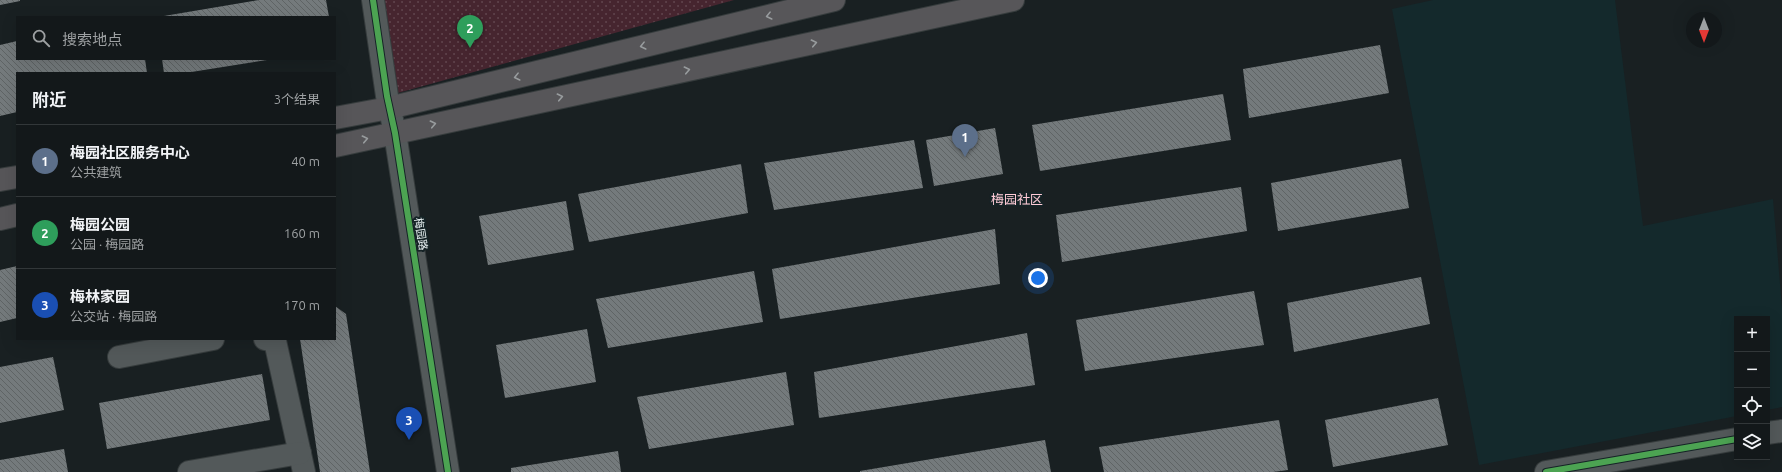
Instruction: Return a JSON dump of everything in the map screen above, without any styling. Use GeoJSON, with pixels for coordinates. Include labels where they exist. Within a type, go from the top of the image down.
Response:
{"type":"FeatureCollection","features":[{"type":"Feature","properties":{"kind":"main road"},"geometry":{"type":"LineString","coordinates":[[336,118],[389,108],[834,0]]}},
{"type":"Feature","properties":{"kind":"main road"},"geometry":{"type":"LineString","coordinates":[[336,146],[1014,0]]}},
{"type":"Feature","properties":{"kind":"main road"},"geometry":{"type":"LineString","coordinates":[[0,180],[16,177]]}},
{"type":"Feature","properties":{"kind":"main road"},"geometry":{"type":"LineString","coordinates":[[0,218],[16,215]]}},
{"type":"Feature","properties":{"kind":"street","name":"梅园路"},"geometry":{"type":"LineString","coordinates":[[373,0],[448,472]]}},
{"type":"Feature","properties":{"kind":"street"},"geometry":{"type":"LineString","coordinates":[[119,357],[208,340]]}},
{"type":"Feature","properties":{"kind":"street"},"geometry":{"type":"LineString","coordinates":[[189,472],[302,463],[275,341],[270,340]]}},
{"type":"Feature","properties":{"kind":"street"},"geometry":{"type":"LineString","coordinates":[[1770,433],[1782,431]]}},
{"type":"Feature","properties":{"kind":"street"},"geometry":{"type":"LineString","coordinates":[[1546,472],[1734,440]]}},
{"type":"Feature","properties":{"kind":"shaded area"},"geometry":{"type":"Polygon","coordinates":[[[373,0],[734,0],[387,96],[373,0]]]}},
{"type":"Feature","properties":{"kind":"shaded area"},"geometry":{"type":"Polygon","coordinates":[[[1433,0],[1615,0],[1643,226],[1773,199],[1782,308],[1782,407],[1770,409],[1770,316],[1734,316],[1734,417],[1479,465],[1392,9],[1433,0]]]}},
{"type":"Feature","properties":{"kind":"building"},"geometry":{"type":"Polygon","coordinates":[[[0,0],[20,0],[20,1],[0,5],[0,0]]]}},
{"type":"Feature","properties":{"kind":"building"},"geometry":{"type":"Polygon","coordinates":[[[259,0],[326,0],[329,16],[164,16],[259,0]]]}},
{"type":"Feature","properties":{"kind":"building"},"geometry":{"type":"Polygon","coordinates":[[[16,41],[16,60],[145,60],[147,72],[16,72],[16,112],[0,116],[0,45],[16,41]]]}},
{"type":"Feature","properties":{"kind":"building"},"geometry":{"type":"Polygon","coordinates":[[[1380,45],[1389,93],[1249,118],[1243,69],[1380,45]]]}},
{"type":"Feature","properties":{"kind":"building"},"geometry":{"type":"Polygon","coordinates":[[[162,60],[267,60],[191,72],[164,72],[162,60]]]}},
{"type":"Feature","properties":{"kind":"building"},"geometry":{"type":"Polygon","coordinates":[[[1223,94],[1231,140],[1040,171],[1032,125],[1223,94]]]}},
{"type":"Feature","properties":{"kind":"building"},"geometry":{"type":"Polygon","coordinates":[[[995,128],[1003,174],[934,186],[926,140],[995,128]]]}},
{"type":"Feature","properties":{"kind":"building"},"geometry":{"type":"Polygon","coordinates":[[[914,140],[923,188],[774,210],[764,163],[914,140]]]}},
{"type":"Feature","properties":{"kind":"building"},"geometry":{"type":"Polygon","coordinates":[[[1401,159],[1409,208],[1278,231],[1271,183],[1401,159]]]}},
{"type":"Feature","properties":{"kind":"building"},"geometry":{"type":"Polygon","coordinates":[[[741,164],[748,213],[589,242],[578,194],[741,164]]]}},
{"type":"Feature","properties":{"kind":"building"},"geometry":{"type":"Polygon","coordinates":[[[1241,187],[1247,231],[1062,262],[1056,215],[1241,187]]]}},
{"type":"Feature","properties":{"kind":"building"},"geometry":{"type":"Polygon","coordinates":[[[566,201],[574,250],[488,265],[479,216],[566,201]]]}},
{"type":"Feature","properties":{"kind":"building"},"geometry":{"type":"Polygon","coordinates":[[[995,229],[1000,284],[780,319],[772,269],[995,229]]]}},
{"type":"Feature","properties":{"kind":"building"},"geometry":{"type":"Polygon","coordinates":[[[16,266],[16,318],[0,322],[0,270],[16,266]]]}},
{"type":"Feature","properties":{"kind":"building"},"geometry":{"type":"Polygon","coordinates":[[[754,271],[763,322],[608,348],[596,299],[754,271]]]}},
{"type":"Feature","properties":{"kind":"building"},"geometry":{"type":"Polygon","coordinates":[[[1421,277],[1430,324],[1294,352],[1287,303],[1421,277]]]}},
{"type":"Feature","properties":{"kind":"building"},"geometry":{"type":"Polygon","coordinates":[[[1254,291],[1264,345],[1085,371],[1076,320],[1254,291]]]}},
{"type":"Feature","properties":{"kind":"building"},"geometry":{"type":"Polygon","coordinates":[[[336,307],[346,314],[370,472],[320,472],[300,340],[336,340],[336,307]]]}},
{"type":"Feature","properties":{"kind":"building"},"geometry":{"type":"Polygon","coordinates":[[[587,329],[596,382],[505,398],[496,345],[587,329]]]}},
{"type":"Feature","properties":{"kind":"building"},"geometry":{"type":"Polygon","coordinates":[[[1027,333],[1035,385],[819,418],[814,372],[1027,333]]]}},
{"type":"Feature","properties":{"kind":"building"},"geometry":{"type":"Polygon","coordinates":[[[53,357],[64,410],[0,423],[0,367],[53,357]]]}},
{"type":"Feature","properties":{"kind":"building"},"geometry":{"type":"Polygon","coordinates":[[[786,372],[794,425],[649,449],[637,397],[786,372]]]}},
{"type":"Feature","properties":{"kind":"building"},"geometry":{"type":"Polygon","coordinates":[[[262,374],[270,420],[107,449],[99,403],[262,374]]]}},
{"type":"Feature","properties":{"kind":"building"},"geometry":{"type":"Polygon","coordinates":[[[1438,398],[1448,445],[1333,467],[1325,420],[1438,398]]]}},
{"type":"Feature","properties":{"kind":"building"},"geometry":{"type":"Polygon","coordinates":[[[1279,420],[1288,470],[1273,472],[1104,472],[1099,447],[1279,420]]]}},
{"type":"Feature","properties":{"kind":"building"},"geometry":{"type":"Polygon","coordinates":[[[1045,440],[1051,472],[860,472],[860,471],[1045,440]]]}},
{"type":"Feature","properties":{"kind":"building"},"geometry":{"type":"Polygon","coordinates":[[[64,449],[68,472],[0,472],[0,460],[64,449]]]}},
{"type":"Feature","properties":{"kind":"building"},"geometry":{"type":"Polygon","coordinates":[[[618,451],[621,472],[511,472],[511,468],[618,451]]]}},
{"type":"Feature","properties":{"kind":"cycle path"},"geometry":{"type":"LineString","coordinates":[[373,0],[387,96],[395,133],[448,472]]}},
{"type":"Feature","properties":{"kind":"cycle path"},"geometry":{"type":"LineString","coordinates":[[1546,472],[1734,440]]}},
{"type":"Feature","properties":{"kind":"place","name":"梅园公园"},"geometry":{"type":"Point","coordinates":[470,48]}},
{"type":"Feature","properties":{"kind":"place","name":"梅园社区服务中心"},"geometry":{"type":"Point","coordinates":[965,157]}},
{"type":"Feature","properties":{"kind":"place","name":"梅林家园"},"geometry":{"type":"Point","coordinates":[409,440]}},
{"type":"Feature","properties":{"kind":"district","name":"梅园社区"},"geometry":{"type":"Point","coordinates":[1017,199]}}]}
